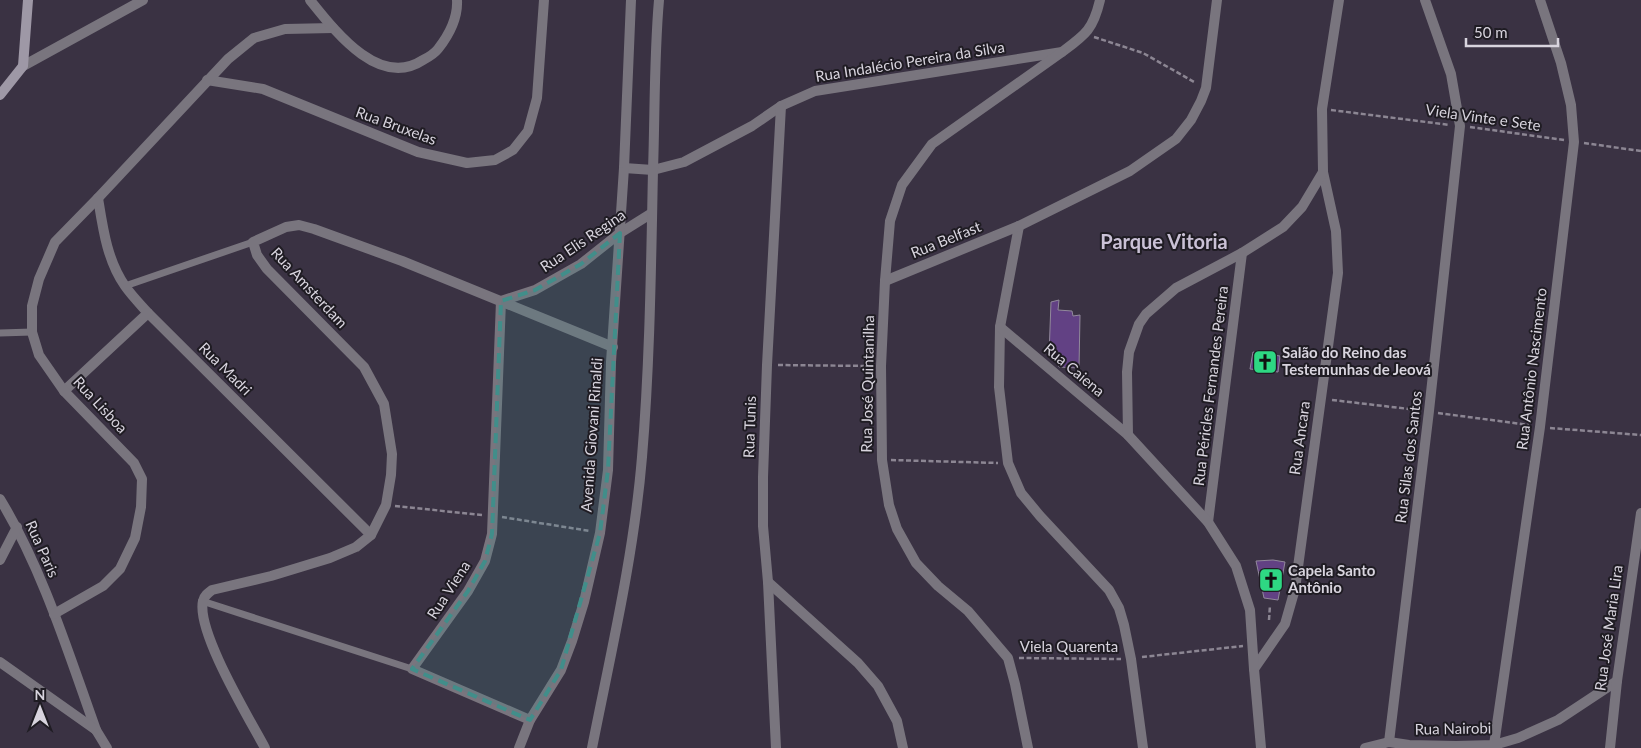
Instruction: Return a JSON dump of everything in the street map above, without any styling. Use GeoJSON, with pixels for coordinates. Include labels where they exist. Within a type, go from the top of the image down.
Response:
{"type":"FeatureCollection","features":[{"type":"Feature","properties":{"kind":"main road"},"geometry":{"type":"LineString","coordinates":[[0,96],[23,66],[28,0]]}},
{"type":"Feature","properties":{"kind":"street"},"geometry":{"type":"LineString","coordinates":[[23,66],[143,0]]}},
{"type":"Feature","properties":{"kind":"street"},"geometry":{"type":"LineString","coordinates":[[310,0],[348,44],[375,63],[395,69],[413,67],[436,52],[448,36],[458,9],[457,0]]}},
{"type":"Feature","properties":{"kind":"street","name":"Rua Bruxelas"},"geometry":{"type":"LineString","coordinates":[[207,80],[263,89],[418,152],[467,163],[495,160],[514,150],[528,130],[537,98],[544,0]]}},
{"type":"Feature","properties":{"kind":"street","name":"Avenida Giovani Rinaldi"},"geometry":{"type":"LineString","coordinates":[[519,748],[530,720],[561,670],[584,602],[598,541],[608,470],[631,0]]}},
{"type":"Feature","properties":{"kind":"street"},"geometry":{"type":"LineString","coordinates":[[592,748],[624,586],[637,509],[642,458],[648,366],[654,100],[659,0]]}},
{"type":"Feature","properties":{"kind":"street","name":"Rua Indalécio Pereira da Silva"},"geometry":{"type":"LineString","coordinates":[[653,170],[684,162],[752,126],[781,106],[815,92],[1062,52],[1086,34],[1096,17],[1100,0]]}},
{"type":"Feature","properties":{"kind":"street","name":"Rua Belfast"},"geometry":{"type":"LineString","coordinates":[[885,281],[1019,226],[1130,171],[1176,139],[1191,120],[1206,88],[1217,0]]}},
{"type":"Feature","properties":{"kind":"street","name":"Rua Ancara"},"geometry":{"type":"LineString","coordinates":[[1254,669],[1284,624],[1295,589],[1338,273],[1336,231],[1324,172],[1322,109],[1339,0]]}},
{"type":"Feature","properties":{"kind":"street","name":"Rua Silas dos Santos"},"geometry":{"type":"LineString","coordinates":[[1389,742],[1429,412],[1460,126],[1450,74],[1425,0]]}},
{"type":"Feature","properties":{"kind":"street","name":"Rua Antônio Nascimento"},"geometry":{"type":"LineString","coordinates":[[1494,745],[1540,427],[1574,142],[1571,105],[1561,63],[1540,0]]}},
{"type":"Feature","properties":{"kind":"street","name":"Rua Lisboa"},"geometry":{"type":"LineString","coordinates":[[54,614],[103,586],[120,569],[135,538],[141,507],[142,478],[134,463],[64,391],[38,355],[32,332],[32,306],[38,279],[55,242],[207,80],[228,59],[254,38],[285,29],[333,28]]}},
{"type":"Feature","properties":{"kind":"street","name":"Rua José Quintanilha"},"geometry":{"type":"LineString","coordinates":[[1028,748],[1008,658],[968,611],[938,586],[916,563],[897,529],[888,504],[882,460],[881,366],[885,281],[890,221],[902,185],[932,144],[1062,52]]}},
{"type":"Feature","properties":{"kind":"street","name":"Rua Tunis"},"geometry":{"type":"LineString","coordinates":[[776,748],[768,582],[763,526],[766,365],[781,106]]}},
{"type":"Feature","properties":{"kind":"street"},"geometry":{"type":"LineString","coordinates":[[624,168],[653,170]]}},
{"type":"Feature","properties":{"kind":"street"},"geometry":{"type":"LineString","coordinates":[[1128,435],[1127,372],[1129,352],[1139,324],[1146,314],[1176,288],[1242,253],[1283,227],[1302,207],[1324,172]]}},
{"type":"Feature","properties":{"kind":"street","name":"Rua Madri"},"geometry":{"type":"LineString","coordinates":[[98,198],[106,244],[125,286],[148,313],[371,535]]}},
{"type":"Feature","properties":{"kind":"street","name":"Rua Elis Regina"},"geometry":{"type":"LineString","coordinates":[[501,302],[535,290],[581,264],[620,233],[652,213]]}},
{"type":"Feature","properties":{"kind":"street","name":"Rua Amsterdam"},"geometry":{"type":"LineString","coordinates":[[202,602],[205,596],[212,590],[271,576],[356,548],[371,535],[386,505],[391,475],[392,454],[384,404],[364,367],[267,269],[257,255],[253,242],[286,227],[299,225],[314,229],[402,261],[613,347]]}},
{"type":"Feature","properties":{"kind":"street"},"geometry":{"type":"LineString","coordinates":[[1019,226],[1000,327],[999,387],[1008,463],[1022,493],[1040,516],[1109,590],[1118,608],[1124,625],[1131,659],[1143,748]]}},
{"type":"Feature","properties":{"kind":"street","name":"Rua Péricles Fernandes Pereira"},"geometry":{"type":"LineString","coordinates":[[1208,522],[1242,253]]}},
{"type":"Feature","properties":{"kind":"street","name":"Rua Viena"},"geometry":{"type":"LineString","coordinates":[[412,669],[468,591],[485,560],[492,534],[501,302]]}},
{"type":"Feature","properties":{"kind":"street"},"geometry":{"type":"LineString","coordinates":[[64,391],[148,313]]}},
{"type":"Feature","properties":{"kind":"street","name":"Rua Caiena"},"geometry":{"type":"LineString","coordinates":[[1000,327],[1128,435],[1208,522],[1236,566],[1250,610],[1262,748]]}},
{"type":"Feature","properties":{"kind":"street","name":"Rua Paris"},"geometry":{"type":"LineString","coordinates":[[0,499],[17,527],[54,614],[96,730]]}},
{"type":"Feature","properties":{"kind":"street","name":"Rua José Maria Lira"},"geometry":{"type":"LineString","coordinates":[[1610,748],[1616,681],[1637,564],[1641,513]]}},
{"type":"Feature","properties":{"kind":"street"},"geometry":{"type":"LineString","coordinates":[[0,560],[17,527]]}},
{"type":"Feature","properties":{"kind":"street"},"geometry":{"type":"LineString","coordinates":[[768,582],[858,663],[873,680],[897,721],[903,748]]}},
{"type":"Feature","properties":{"kind":"street"},"geometry":{"type":"LineString","coordinates":[[202,602],[202,615],[213,650],[265,748]]}},
{"type":"Feature","properties":{"kind":"street"},"geometry":{"type":"LineString","coordinates":[[0,662],[96,730],[107,748]]}},
{"type":"Feature","properties":{"kind":"street"},"geometry":{"type":"LineString","coordinates":[[412,669],[530,720]]}},
{"type":"Feature","properties":{"kind":"street","name":"Rua Nairobi"},"geometry":{"type":"LineString","coordinates":[[1365,748],[1389,742],[1409,745],[1494,745],[1518,738],[1558,720],[1616,681]]}},
{"type":"Feature","properties":{"kind":"lane"},"geometry":{"type":"LineString","coordinates":[[125,286],[253,242]]}},
{"type":"Feature","properties":{"kind":"lane"},"geometry":{"type":"LineString","coordinates":[[0,333],[32,332]]}},
{"type":"Feature","properties":{"kind":"lane"},"geometry":{"type":"LineString","coordinates":[[202,602],[412,669]]}},
{"type":"Feature","properties":{"kind":"path"},"geometry":{"type":"LineString","coordinates":[[1086,34],[1142,53],[1206,88]]}},
{"type":"Feature","properties":{"kind":"path","name":"Viela Vinte e Sete"},"geometry":{"type":"LineString","coordinates":[[1322,109],[1641,151]]}},
{"type":"Feature","properties":{"kind":"path"},"geometry":{"type":"LineString","coordinates":[[766,365],[881,366]]}},
{"type":"Feature","properties":{"kind":"path"},"geometry":{"type":"LineString","coordinates":[[1320,399],[1429,412]]}},
{"type":"Feature","properties":{"kind":"path"},"geometry":{"type":"LineString","coordinates":[[882,460],[1008,463]]}},
{"type":"Feature","properties":{"kind":"path"},"geometry":{"type":"LineString","coordinates":[[1269,620],[1270,605]]}},
{"type":"Feature","properties":{"kind":"path","name":"Viela Quarenta"},"geometry":{"type":"LineString","coordinates":[[1008,658],[1131,659],[1253,644]]}},
{"type":"Feature","properties":{"kind":"highlighted area"},"geometry":{"type":"Polygon","coordinates":[[[620,233],[608,470],[600,533],[561,670],[530,720],[412,669],[468,591],[485,561],[492,534],[501,301],[535,290],[581,264],[620,233]]]}},
{"type":"Feature","properties":{"kind":"building"},"geometry":{"type":"Polygon","coordinates":[[[1059,300],[1058,310],[1072,311],[1073,316],[1080,315],[1079,368],[1059,367],[1057,357],[1049,355],[1051,302],[1059,300]]]}},
{"type":"Feature","properties":{"kind":"building","name":"Salão do Reino das Testemunhas de Jeová"},"geometry":{"type":"Polygon","coordinates":[[[1253,352],[1280,356],[1278,372],[1250,369],[1253,352]]]}},
{"type":"Feature","properties":{"kind":"building","name":"Capela Santo Antônio"},"geometry":{"type":"Polygon","coordinates":[[[1273,560],[1285,562],[1278,600],[1264,598],[1256,561],[1273,560]]]}},
{"type":"Feature","properties":{"kind":"place","name":"Salão do Reino das Testemunhas de Jeová"},"geometry":{"type":"Point","coordinates":[1265,362]}},
{"type":"Feature","properties":{"kind":"place","name":"Capela Santo Antônio"},"geometry":{"type":"Point","coordinates":[1271,580]}},
{"type":"Feature","properties":{"kind":"district","name":"Parque Vitoria"},"geometry":{"type":"Point","coordinates":[1164,242]}}]}
